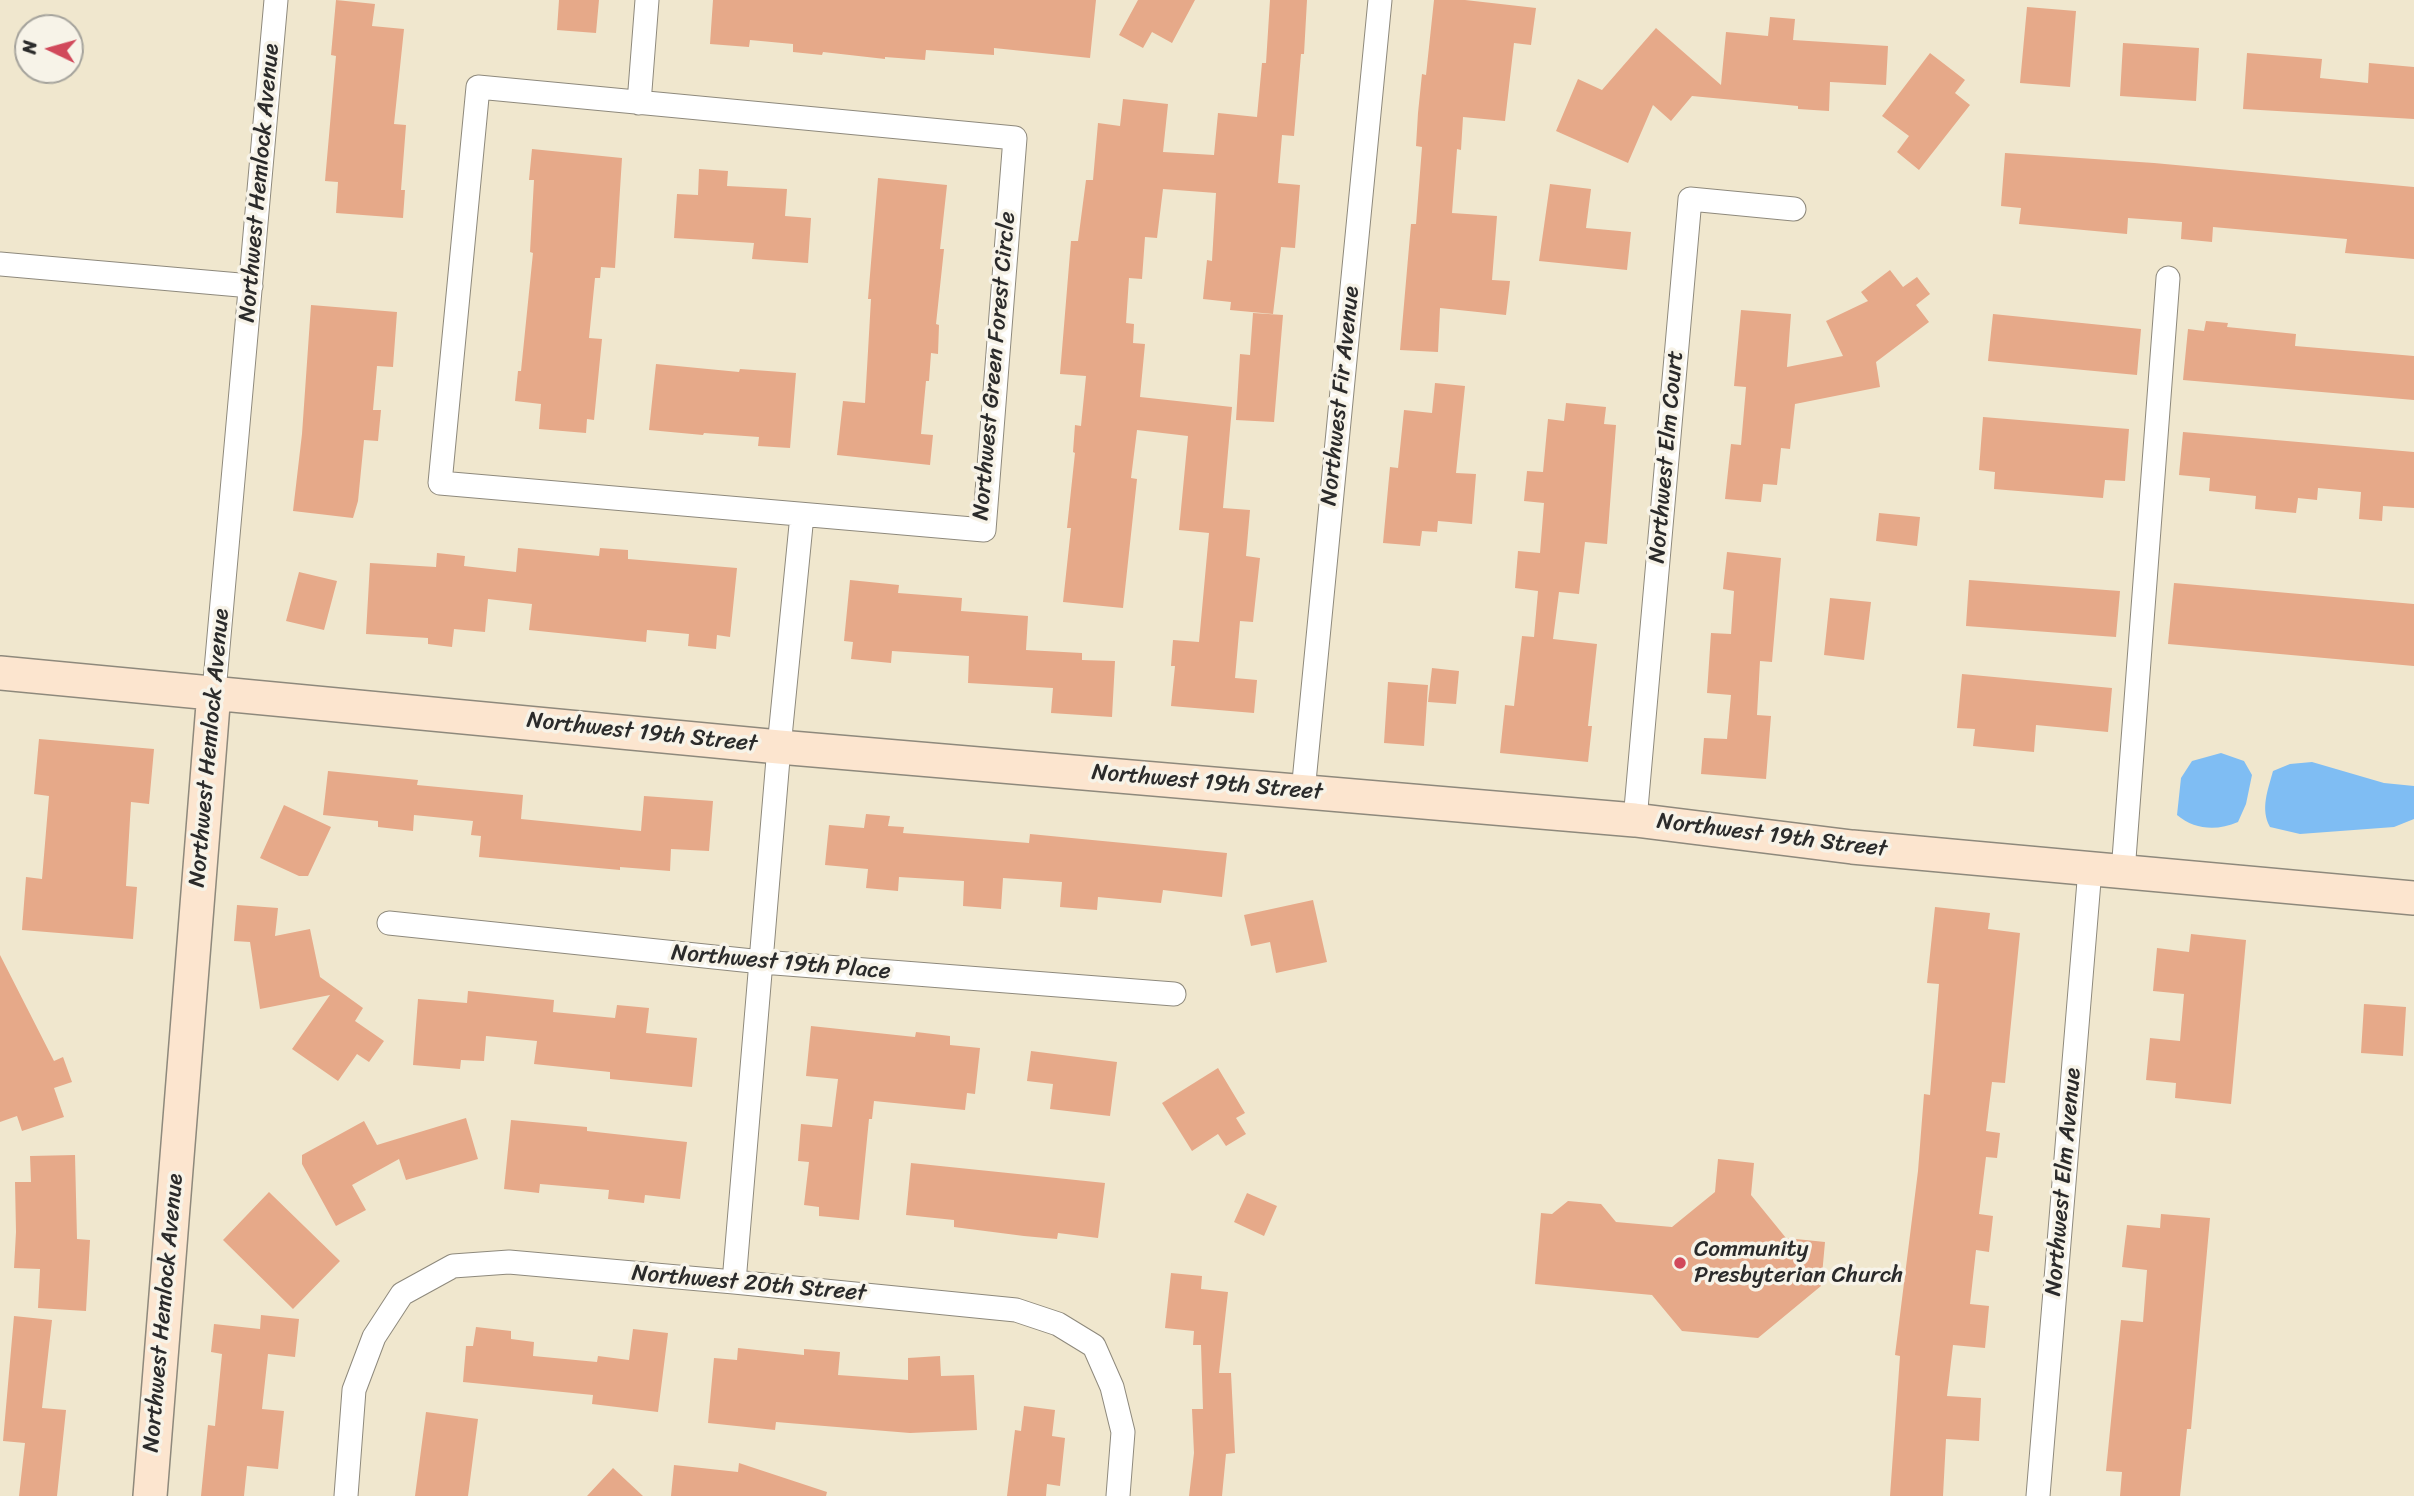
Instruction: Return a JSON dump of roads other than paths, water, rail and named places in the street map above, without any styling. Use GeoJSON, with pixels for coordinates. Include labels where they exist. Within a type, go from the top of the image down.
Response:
{"type":"FeatureCollection","features":[{"type":"Feature","properties":{"kind":"main road","name":"Northwest 19th Street"},"geometry":{"type":"LineString","coordinates":[[0,673],[779,747],[1635,820],[1852,847],[2414,898]]}},
{"type":"Feature","properties":{"kind":"main road","name":"Northwest Hemlock Avenue"},"geometry":{"type":"LineString","coordinates":[[150,1496],[214,692]]}},
{"type":"Feature","properties":{"kind":"street","name":"Northwest Hemlock Avenue"},"geometry":{"type":"LineString","coordinates":[[214,692],[276,0]]}},
{"type":"Feature","properties":{"kind":"street"},"geometry":{"type":"LineString","coordinates":[[639,103],[646,0]]}},
{"type":"Feature","properties":{"kind":"street","name":"Northwest Fir Avenue"},"geometry":{"type":"LineString","coordinates":[[1303,792],[1380,0]]}},
{"type":"Feature","properties":{"kind":"street","name":"Northwest Green Forest Circle"},"geometry":{"type":"LineString","coordinates":[[478,87],[639,103],[1015,138],[984,530],[440,483],[478,87]]}},
{"type":"Feature","properties":{"kind":"street","name":"Northwest Elm Court"},"geometry":{"type":"LineString","coordinates":[[1635,820],[1690,199],[1794,209]]}},
{"type":"Feature","properties":{"kind":"street"},"geometry":{"type":"LineString","coordinates":[[0,264],[251,286]]}},
{"type":"Feature","properties":{"kind":"street"},"geometry":{"type":"LineString","coordinates":[[2123,872],[2168,278]]}},
{"type":"Feature","properties":{"kind":"street"},"geometry":{"type":"LineString","coordinates":[[734,1282],[779,747],[802,515]]}},
{"type":"Feature","properties":{"kind":"street","name":"Northwest Elm Avenue"},"geometry":{"type":"LineString","coordinates":[[2038,1496],[2090,869]]}},
{"type":"Feature","properties":{"kind":"street","name":"Northwest 19th Place"},"geometry":{"type":"LineString","coordinates":[[389,923],[762,962],[1174,995]]}},
{"type":"Feature","properties":{"kind":"street","name":"Northwest 20th Street"},"geometry":{"type":"LineString","coordinates":[[346,1496],[354,1391],[374,1337],[402,1294],[453,1266],[509,1262],[1016,1310],[1058,1324],[1094,1346],[1112,1387],[1123,1432],[1118,1496]]}},
{"type":"Feature","properties":{"kind":"water"},"geometry":{"type":"Polygon","coordinates":[[[2221,753],[2244,761],[2252,775],[2246,804],[2238,822],[2230,825],[2206,828],[2191,824],[2177,815],[2181,778],[2192,761],[2221,753]]]}},
{"type":"Feature","properties":{"kind":"water"},"geometry":{"type":"Polygon","coordinates":[[[2312,762],[2384,783],[2414,786],[2414,819],[2394,827],[2300,834],[2270,827],[2265,806],[2273,771],[2290,764],[2312,762]]]}},
{"type":"Feature","properties":{"kind":"place","name":"Community Presbyterian Church"},"geometry":{"type":"Point","coordinates":[1680,1263]}}]}
